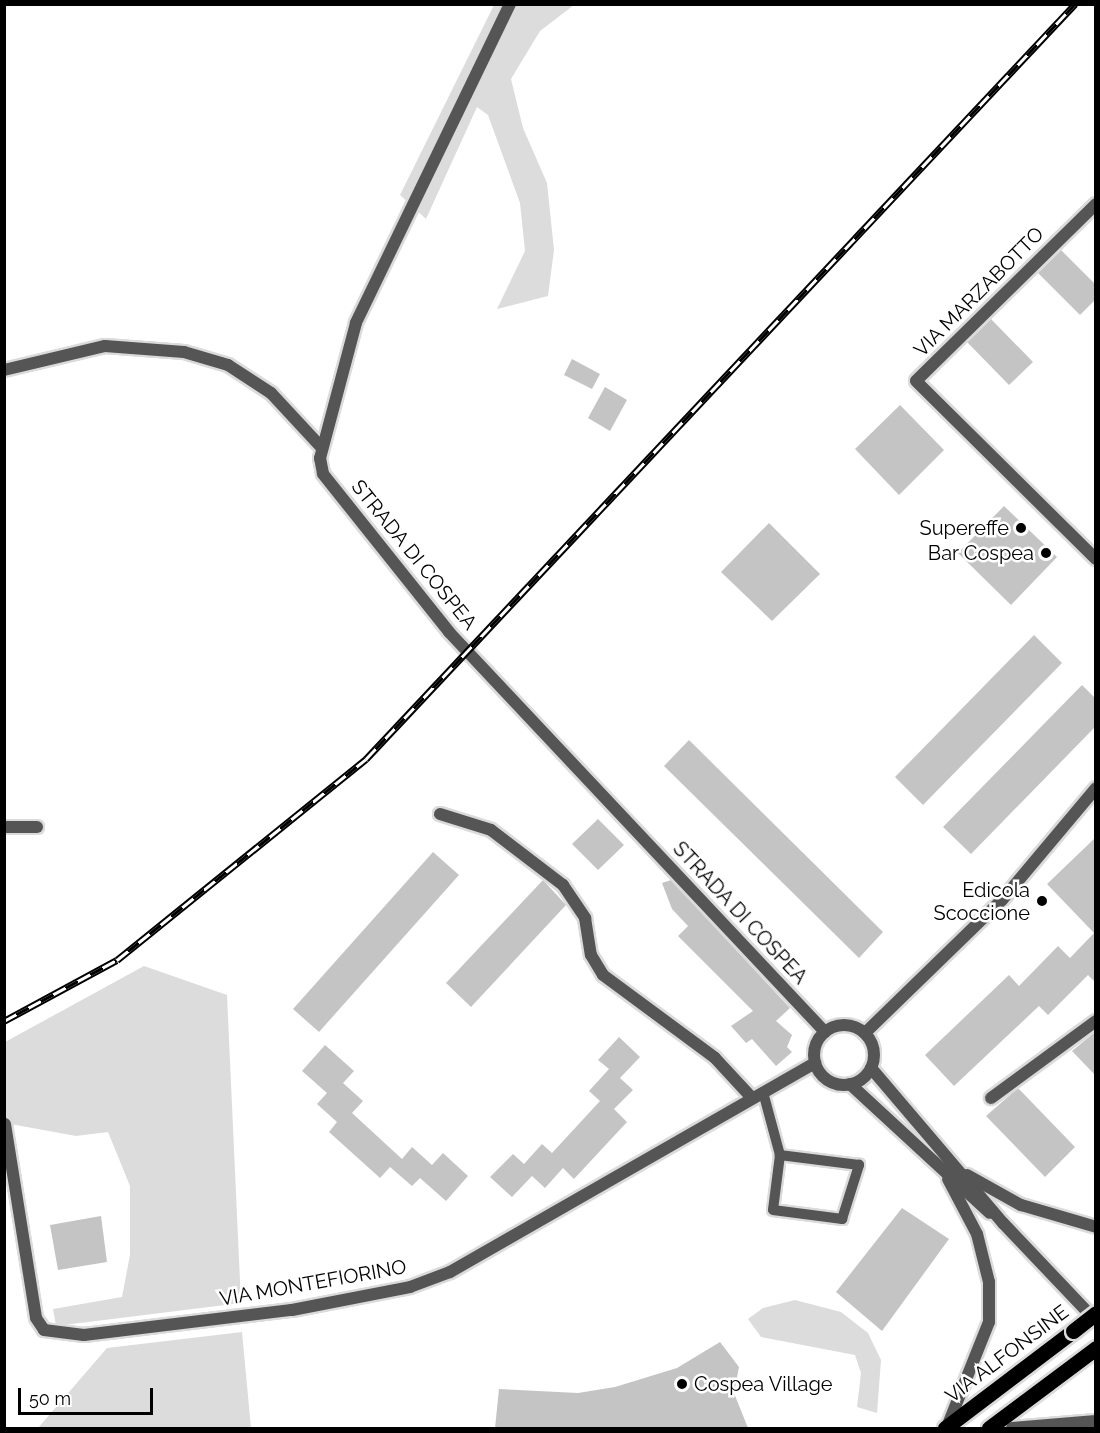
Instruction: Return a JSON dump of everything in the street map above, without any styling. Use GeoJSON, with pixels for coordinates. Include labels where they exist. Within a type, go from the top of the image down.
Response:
{"type":"FeatureCollection","features":[{"type":"Feature","properties":{"kind":"main road","name":"VIA ALFONSINE"},"geometry":{"type":"LineString","coordinates":[[946,1427],[1095,1313]]}},
{"type":"Feature","properties":{"kind":"main road"},"geometry":{"type":"LineString","coordinates":[[989,1428],[1093,1350]]}},
{"type":"Feature","properties":{"kind":"street","name":"STRADA DI COSPEA"},"geometry":{"type":"LineString","coordinates":[[510,4],[356,323],[322,448],[323,474],[449,632],[825,1032]]}},
{"type":"Feature","properties":{"kind":"street","name":"VIA MARZABOTTO"},"geometry":{"type":"LineString","coordinates":[[1095,204],[916,381],[1095,559]]}},
{"type":"Feature","properties":{"kind":"street"},"geometry":{"type":"LineString","coordinates":[[4,369],[105,346],[184,351],[228,365],[271,393],[322,448]]}},
{"type":"Feature","properties":{"kind":"street"},"geometry":{"type":"LineString","coordinates":[[865,1033],[1002,900],[1095,788]]}},
{"type":"Feature","properties":{"kind":"street"},"geometry":{"type":"LineString","coordinates":[[440,814],[491,830],[563,885],[585,918],[591,955],[603,975],[715,1058],[757,1095]]}},
{"type":"Feature","properties":{"kind":"street"},"geometry":{"type":"LineString","coordinates":[[4,827],[37,827]]}},
{"type":"Feature","properties":{"kind":"street"},"geometry":{"type":"LineString","coordinates":[[990,1098],[1095,1021]]}},
{"type":"Feature","properties":{"kind":"street"},"geometry":{"type":"LineString","coordinates":[[850,1084],[871,1068],[874,1053],[865,1033],[841,1025],[825,1032],[815,1046],[815,1063],[825,1078],[850,1084],[948,1179],[1003,1223]]}},
{"type":"Feature","properties":{"kind":"street","name":"VIA MONTEFIORINO"},"geometry":{"type":"LineString","coordinates":[[5,1125],[36,1318],[44,1330],[84,1335],[260,1316],[410,1287],[476,1259],[815,1063]]}},
{"type":"Feature","properties":{"kind":"street"},"geometry":{"type":"LineString","coordinates":[[871,1068],[1003,1223],[1095,1321]]}},
{"type":"Feature","properties":{"kind":"street"},"geometry":{"type":"LineString","coordinates":[[959,1170],[1021,1205],[1095,1227]]}},
{"type":"Feature","properties":{"kind":"street"},"geometry":{"type":"LineString","coordinates":[[946,1427],[989,1322],[988,1282],[977,1234],[948,1179]]}},
{"type":"Feature","properties":{"kind":"street"},"geometry":{"type":"LineString","coordinates":[[1012,1428],[1095,1421]]}},
{"type":"Feature","properties":{"kind":"lane"},"geometry":{"type":"LineString","coordinates":[[757,1095],[780,1155],[772,1210],[842,1219],[859,1165],[780,1155]]}},
{"type":"Feature","properties":{"kind":"shaded area"},"geometry":{"type":"Polygon","coordinates":[[[494,5],[574,5],[540,31],[511,79],[523,128],[547,183],[554,250],[548,296],[497,309],[525,251],[520,203],[488,115],[477,107],[426,219],[400,195],[494,5]]]}},
{"type":"Feature","properties":{"kind":"shaded area"},"geometry":{"type":"Polygon","coordinates":[[[144,966],[227,995],[241,1303],[56,1326],[53,1309],[122,1297],[130,1255],[130,1186],[108,1132],[76,1136],[5,1123],[5,1042],[144,966]]]}},
{"type":"Feature","properties":{"kind":"shaded area"},"geometry":{"type":"Polygon","coordinates":[[[795,1300],[841,1312],[868,1333],[881,1360],[877,1413],[857,1407],[861,1373],[855,1355],[761,1337],[748,1319],[763,1308],[795,1300]]]}},
{"type":"Feature","properties":{"kind":"shaded area"},"geometry":{"type":"Polygon","coordinates":[[[242,1332],[251,1428],[38,1428],[107,1348],[242,1332]]]}},
{"type":"Feature","properties":{"kind":"building"},"geometry":{"type":"Polygon","coordinates":[[[1061,250],[1095,284],[1095,300],[1080,315],[1038,273],[1061,250]]]}},
{"type":"Feature","properties":{"kind":"building"},"geometry":{"type":"Polygon","coordinates":[[[991,319],[1033,362],[1009,385],[967,342],[991,319]]]}},
{"type":"Feature","properties":{"kind":"building"},"geometry":{"type":"Polygon","coordinates":[[[572,359],[600,374],[592,389],[564,375],[572,359]]]}},
{"type":"Feature","properties":{"kind":"building"},"geometry":{"type":"Polygon","coordinates":[[[605,387],[627,400],[610,431],[588,418],[605,387]]]}},
{"type":"Feature","properties":{"kind":"building"},"geometry":{"type":"Polygon","coordinates":[[[900,405],[944,450],[899,495],[855,449],[900,405]]]}},
{"type":"Feature","properties":{"kind":"building"},"geometry":{"type":"Polygon","coordinates":[[[1004,506],[1057,557],[1011,605],[958,553],[1004,506]]]}},
{"type":"Feature","properties":{"kind":"building"},"geometry":{"type":"Polygon","coordinates":[[[769,523],[820,574],[772,621],[721,572],[769,523]]]}},
{"type":"Feature","properties":{"kind":"building"},"geometry":{"type":"Polygon","coordinates":[[[1034,635],[1062,663],[923,805],[895,777],[1034,635]]]}},
{"type":"Feature","properties":{"kind":"building"},"geometry":{"type":"Polygon","coordinates":[[[1082,685],[1095,698],[1095,727],[971,854],[943,827],[1082,685]]]}},
{"type":"Feature","properties":{"kind":"building"},"geometry":{"type":"Polygon","coordinates":[[[689,740],[883,932],[859,958],[664,766],[689,740]]]}},
{"type":"Feature","properties":{"kind":"building"},"geometry":{"type":"Polygon","coordinates":[[[598,819],[624,845],[598,870],[572,844],[598,819]]]}},
{"type":"Feature","properties":{"kind":"building"},"geometry":{"type":"Polygon","coordinates":[[[1095,838],[1095,982],[1088,975],[1048,1015],[1039,1006],[954,1086],[925,1055],[1009,975],[1019,986],[1058,946],[1070,958],[1094,933],[1047,884],[1095,838]]]}},
{"type":"Feature","properties":{"kind":"building"},"geometry":{"type":"Polygon","coordinates":[[[433,852],[459,875],[319,1032],[293,1009],[433,852]]]}},
{"type":"Feature","properties":{"kind":"building"},"geometry":{"type":"Polygon","coordinates":[[[543,880],[566,905],[471,1007],[446,983],[543,880]]]}},
{"type":"Feature","properties":{"kind":"building"},"geometry":{"type":"Polygon","coordinates":[[[671,880],[790,1008],[776,1021],[792,1035],[787,1047],[792,1052],[776,1066],[752,1039],[746,1043],[731,1026],[753,1011],[678,936],[688,926],[672,909],[662,883],[671,880]]]}},
{"type":"Feature","properties":{"kind":"building"},"geometry":{"type":"Polygon","coordinates":[[[1095,1032],[1095,1075],[1072,1051],[1095,1032]]]}},
{"type":"Feature","properties":{"kind":"building"},"geometry":{"type":"Polygon","coordinates":[[[619,1037],[640,1057],[620,1078],[633,1090],[614,1109],[627,1122],[574,1179],[563,1168],[545,1188],[532,1176],[512,1197],[490,1177],[513,1154],[524,1164],[542,1144],[552,1153],[600,1101],[589,1091],[609,1069],[598,1060],[619,1037]]]}},
{"type":"Feature","properties":{"kind":"building"},"geometry":{"type":"Polygon","coordinates":[[[325,1045],[354,1071],[343,1083],[363,1101],[352,1113],[402,1159],[412,1147],[432,1165],[443,1153],[468,1176],[446,1201],[420,1178],[412,1186],[390,1167],[380,1178],[329,1132],[337,1122],[317,1104],[327,1093],[302,1071],[325,1045]]]}},
{"type":"Feature","properties":{"kind":"building"},"geometry":{"type":"Polygon","coordinates":[[[1018,1088],[1075,1147],[1045,1177],[986,1116],[1018,1088]]]}},
{"type":"Feature","properties":{"kind":"building"},"geometry":{"type":"Polygon","coordinates":[[[902,1208],[949,1239],[882,1331],[836,1292],[902,1208]]]}},
{"type":"Feature","properties":{"kind":"building"},"geometry":{"type":"Polygon","coordinates":[[[101,1216],[107,1262],[58,1270],[50,1225],[101,1216]]]}},
{"type":"Feature","properties":{"kind":"building","name":"Cospea Village"},"geometry":{"type":"Polygon","coordinates":[[[720,1342],[739,1367],[734,1393],[748,1428],[495,1428],[499,1389],[578,1393],[615,1387],[677,1368],[720,1342]]]}},
{"type":"Feature","properties":{"kind":"railway"},"geometry":{"type":"LineString","coordinates":[[4,1021],[117,960],[366,759],[1075,4]]}},
{"type":"Feature","properties":{"kind":"place","name":"Supereffe"},"geometry":{"type":"Point","coordinates":[1021,528]}},
{"type":"Feature","properties":{"kind":"place","name":"Bar Cospea"},"geometry":{"type":"Point","coordinates":[1046,553]}},
{"type":"Feature","properties":{"kind":"place","name":"Edicola Scoccione"},"geometry":{"type":"Point","coordinates":[1042,901]}},
{"type":"Feature","properties":{"kind":"place","name":"Cospea Village"},"geometry":{"type":"Point","coordinates":[682,1384]}}]}
